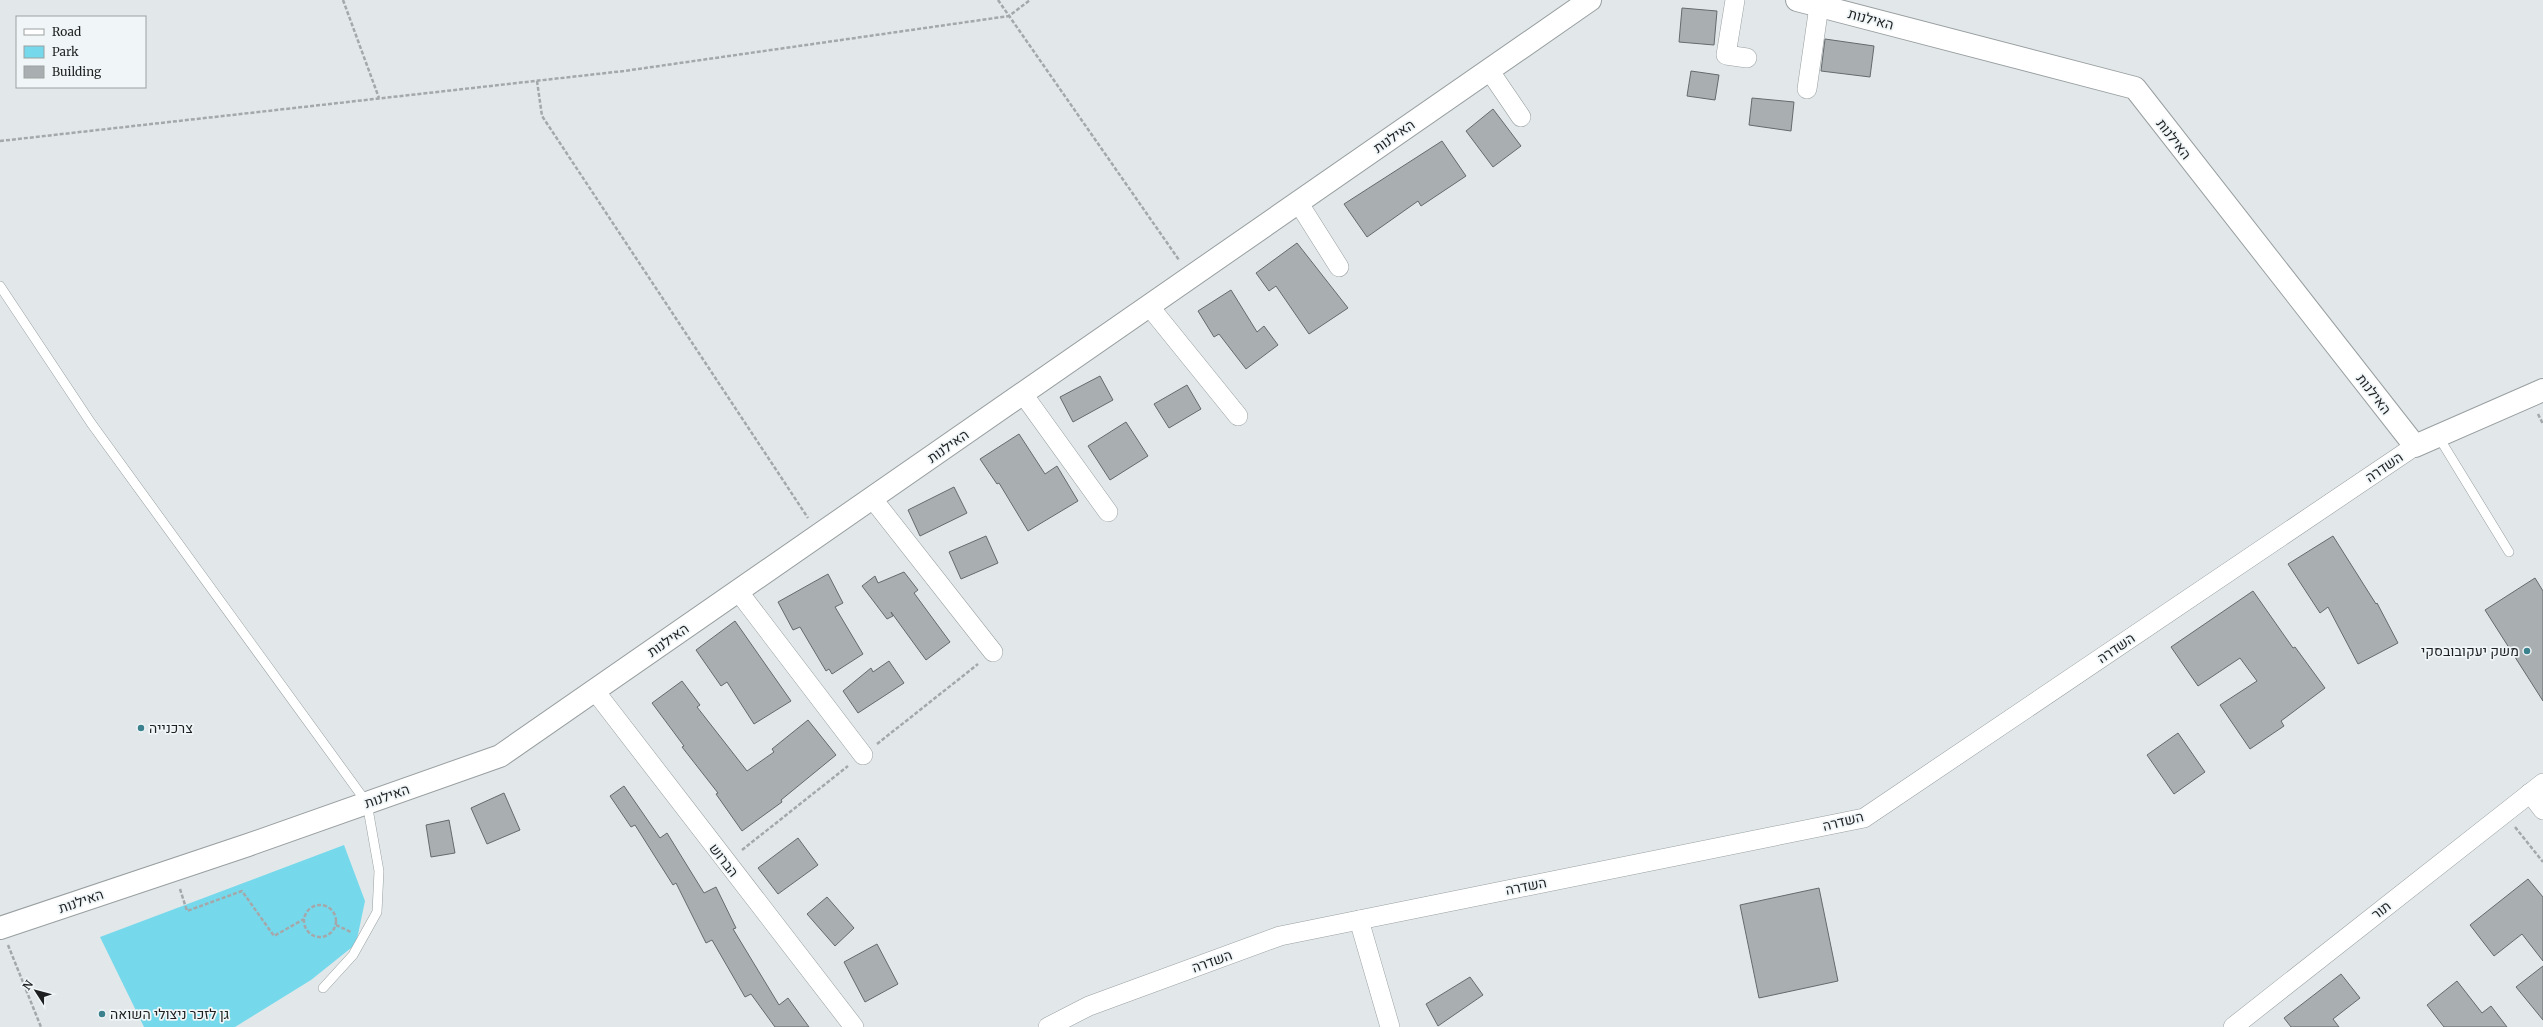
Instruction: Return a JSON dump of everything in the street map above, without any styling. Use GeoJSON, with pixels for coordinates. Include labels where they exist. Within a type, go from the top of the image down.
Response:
{"type":"FeatureCollection","features":[{"type":"Feature","properties":{"kind":"street","name":"האילנות"},"geometry":{"type":"LineString","coordinates":[[0,928],[174,870],[500,756],[1590,0]]}},
{"type":"Feature","properties":{"kind":"street"},"geometry":{"type":"LineString","coordinates":[[1735,0],[1726,55],[1747,58]]}},
{"type":"Feature","properties":{"kind":"street","name":"האילנות"},"geometry":{"type":"LineString","coordinates":[[1798,0],[2135,88],[2415,446]]}},
{"type":"Feature","properties":{"kind":"street"},"geometry":{"type":"LineString","coordinates":[[1807,88],[1819,6]]}},
{"type":"Feature","properties":{"kind":"street"},"geometry":{"type":"LineString","coordinates":[[1489,70],[1521,117]]}},
{"type":"Feature","properties":{"kind":"street"},"geometry":{"type":"LineString","coordinates":[[1298,202],[1339,267]]}},
{"type":"Feature","properties":{"kind":"street"},"geometry":{"type":"LineString","coordinates":[[1149,306],[1238,416]]}},
{"type":"Feature","properties":{"kind":"street","name":"השדרה"},"geometry":{"type":"LineString","coordinates":[[1048,1027],[1089,1006],[1280,936],[1864,818],[2415,446],[2543,390]]}},
{"type":"Feature","properties":{"kind":"street"},"geometry":{"type":"LineString","coordinates":[[1023,394],[1108,512]]}},
{"type":"Feature","properties":{"kind":"street"},"geometry":{"type":"LineString","coordinates":[[872,498],[994,652]]}},
{"type":"Feature","properties":{"kind":"street"},"geometry":{"type":"LineString","coordinates":[[738,591],[862,755]]}},
{"type":"Feature","properties":{"kind":"street","name":"הברוש"},"geometry":{"type":"LineString","coordinates":[[595,691],[854,1027]]}},
{"type":"Feature","properties":{"kind":"street"},"geometry":{"type":"LineString","coordinates":[[2539,788],[2543,810]]}},
{"type":"Feature","properties":{"kind":"street","name":"תור"},"geometry":{"type":"LineString","coordinates":[[2233,1027],[2504,813],[2539,788]]}},
{"type":"Feature","properties":{"kind":"street"},"geometry":{"type":"LineString","coordinates":[[1359,920],[1390,1027]]}},
{"type":"Feature","properties":{"kind":"lane"},"geometry":{"type":"LineString","coordinates":[[0,286],[91,423],[367,803],[379,871],[377,912],[353,955],[323,988]]}},
{"type":"Feature","properties":{"kind":"lane"},"geometry":{"type":"LineString","coordinates":[[2438,436],[2509,552]]}},
{"type":"Feature","properties":{"kind":"path"},"geometry":{"type":"LineString","coordinates":[[343,0],[379,98]]}},
{"type":"Feature","properties":{"kind":"path"},"geometry":{"type":"LineString","coordinates":[[998,0],[1191,277]]}},
{"type":"Feature","properties":{"kind":"path"},"geometry":{"type":"LineString","coordinates":[[0,141],[624,71],[1009,16],[1030,0]]}},
{"type":"Feature","properties":{"kind":"path"},"geometry":{"type":"LineString","coordinates":[[537,81],[542,116],[820,535]]}},
{"type":"Feature","properties":{"kind":"path"},"geometry":{"type":"LineString","coordinates":[[2504,813],[2543,862]]}},
{"type":"Feature","properties":{"kind":"path"},"geometry":{"type":"LineString","coordinates":[[174,870],[188,910],[242,891],[274,936],[304,918],[309,910],[323,905],[334,914],[336,925],[330,934],[320,937],[314,936],[306,929],[304,918]]}},
{"type":"Feature","properties":{"kind":"path"},"geometry":{"type":"LineString","coordinates":[[0,928],[41,1027]]}},
{"type":"Feature","properties":{"kind":"green space"},"geometry":{"type":"Polygon","coordinates":[[[344,845],[365,901],[356,944],[311,980],[235,1027],[144,1027],[100,937],[344,845]]]}},
{"type":"Feature","properties":{"kind":"building"},"geometry":{"type":"Polygon","coordinates":[[[1682,8],[1717,11],[1714,45],[1679,42],[1682,8]]]}},
{"type":"Feature","properties":{"kind":"building"},"geometry":{"type":"Polygon","coordinates":[[[1825,39],[1874,46],[1870,77],[1821,71],[1825,39]]]}},
{"type":"Feature","properties":{"kind":"building"},"geometry":{"type":"Polygon","coordinates":[[[1691,71],[1719,75],[1715,100],[1687,96],[1691,71]]]}},
{"type":"Feature","properties":{"kind":"building"},"geometry":{"type":"Polygon","coordinates":[[[1752,98],[1794,102],[1791,131],[1749,125],[1752,98]]]}},
{"type":"Feature","properties":{"kind":"building"},"geometry":{"type":"Polygon","coordinates":[[[1493,109],[1521,146],[1493,167],[1466,131],[1493,109]]]}},
{"type":"Feature","properties":{"kind":"building"},"geometry":{"type":"Polygon","coordinates":[[[1442,141],[1466,176],[1421,206],[1418,201],[1367,237],[1344,204],[1442,141]]]}},
{"type":"Feature","properties":{"kind":"building"},"geometry":{"type":"Polygon","coordinates":[[[1297,243],[1348,308],[1309,334],[1276,286],[1269,291],[1256,273],[1297,243]]]}},
{"type":"Feature","properties":{"kind":"building"},"geometry":{"type":"Polygon","coordinates":[[[1231,290],[1257,332],[1264,326],[1278,345],[1246,369],[1219,334],[1214,337],[1198,311],[1231,290]]]}},
{"type":"Feature","properties":{"kind":"building"},"geometry":{"type":"Polygon","coordinates":[[[1100,376],[1113,400],[1073,422],[1060,397],[1100,376]]]}},
{"type":"Feature","properties":{"kind":"building"},"geometry":{"type":"Polygon","coordinates":[[[1187,385],[1201,409],[1169,428],[1154,404],[1187,385]]]}},
{"type":"Feature","properties":{"kind":"building"},"geometry":{"type":"Polygon","coordinates":[[[1126,422],[1148,456],[1110,480],[1088,446],[1126,422]]]}},
{"type":"Feature","properties":{"kind":"building"},"geometry":{"type":"Polygon","coordinates":[[[1019,434],[1045,474],[1057,466],[1078,501],[1028,531],[999,483],[997,484],[980,459],[1019,434]]]}},
{"type":"Feature","properties":{"kind":"building"},"geometry":{"type":"Polygon","coordinates":[[[954,487],[967,513],[920,536],[908,510],[954,487]]]}},
{"type":"Feature","properties":{"kind":"building"},"geometry":{"type":"Polygon","coordinates":[[[986,536],[998,563],[961,579],[949,552],[986,536]]]}},
{"type":"Feature","properties":{"kind":"building"},"geometry":{"type":"Polygon","coordinates":[[[2333,536],[2376,604],[2377,603],[2398,643],[2358,664],[2328,607],[2320,613],[2288,564],[2333,536]]]}},
{"type":"Feature","properties":{"kind":"building"},"geometry":{"type":"Polygon","coordinates":[[[904,572],[918,590],[914,593],[950,642],[926,660],[891,612],[893,616],[887,619],[862,586],[875,576],[878,583],[904,572]]]}},
{"type":"Feature","properties":{"kind":"building"},"geometry":{"type":"Polygon","coordinates":[[[828,574],[843,603],[835,607],[863,654],[832,674],[829,669],[826,671],[800,627],[793,630],[778,602],[828,574]]]}},
{"type":"Feature","properties":{"kind":"building","name":"משק יעקובובסקי"},"geometry":{"type":"Polygon","coordinates":[[[2535,578],[2543,591],[2543,701],[2485,610],[2535,578]]]}},
{"type":"Feature","properties":{"kind":"building"},"geometry":{"type":"Polygon","coordinates":[[[2253,591],[2293,648],[2295,647],[2325,688],[2281,721],[2284,726],[2250,749],[2220,705],[2257,681],[2240,658],[2198,686],[2171,647],[2253,591]]]}},
{"type":"Feature","properties":{"kind":"building"},"geometry":{"type":"Polygon","coordinates":[[[735,621],[791,701],[754,724],[727,682],[721,686],[696,650],[735,621]]]}},
{"type":"Feature","properties":{"kind":"building"},"geometry":{"type":"Polygon","coordinates":[[[889,661],[904,683],[858,713],[843,691],[871,668],[873,672],[889,661]]]}},
{"type":"Feature","properties":{"kind":"building"},"geometry":{"type":"Polygon","coordinates":[[[682,681],[700,705],[697,707],[747,771],[774,752],[772,749],[808,720],[836,755],[781,800],[782,802],[742,831],[716,794],[718,793],[682,747],[684,746],[652,703],[682,681]]]}},
{"type":"Feature","properties":{"kind":"building"},"geometry":{"type":"Polygon","coordinates":[[[2178,733],[2205,772],[2174,794],[2147,755],[2178,733]]]}},
{"type":"Feature","properties":{"kind":"building"},"geometry":{"type":"Polygon","coordinates":[[[624,786],[660,838],[667,833],[704,893],[716,887],[736,928],[733,929],[779,1005],[788,998],[809,1027],[775,1027],[751,994],[745,997],[712,940],[706,943],[676,883],[673,885],[635,825],[631,827],[610,796],[624,786]]]}},
{"type":"Feature","properties":{"kind":"building"},"geometry":{"type":"Polygon","coordinates":[[[504,793],[520,830],[487,844],[471,808],[504,793]]]}},
{"type":"Feature","properties":{"kind":"building"},"geometry":{"type":"Polygon","coordinates":[[[449,820],[455,853],[431,857],[426,825],[449,820]]]}},
{"type":"Feature","properties":{"kind":"building"},"geometry":{"type":"Polygon","coordinates":[[[798,838],[818,865],[778,894],[758,868],[798,838]]]}},
{"type":"Feature","properties":{"kind":"building"},"geometry":{"type":"Polygon","coordinates":[[[2528,879],[2543,897],[2543,961],[2522,934],[2494,956],[2470,925],[2528,879]]]}},
{"type":"Feature","properties":{"kind":"building"},"geometry":{"type":"Polygon","coordinates":[[[1819,888],[1838,981],[1759,998],[1740,905],[1819,888]]]}},
{"type":"Feature","properties":{"kind":"building"},"geometry":{"type":"Polygon","coordinates":[[[827,897],[854,928],[835,946],[807,914],[827,897]]]}},
{"type":"Feature","properties":{"kind":"building"},"geometry":{"type":"Polygon","coordinates":[[[877,944],[898,984],[865,1002],[844,962],[877,944]]]}},
{"type":"Feature","properties":{"kind":"building"},"geometry":{"type":"Polygon","coordinates":[[[2543,966],[2543,1020],[2516,987],[2543,966]]]}},
{"type":"Feature","properties":{"kind":"building"},"geometry":{"type":"Polygon","coordinates":[[[2341,974],[2360,998],[2333,1019],[2339,1027],[2291,1027],[2284,1018],[2341,974]]]}},
{"type":"Feature","properties":{"kind":"building"},"geometry":{"type":"Polygon","coordinates":[[[1470,977],[1483,995],[1438,1026],[1426,1004],[1470,977]]]}},
{"type":"Feature","properties":{"kind":"building"},"geometry":{"type":"Polygon","coordinates":[[[2457,981],[2482,1013],[2491,1006],[2507,1027],[2444,1027],[2427,1005],[2457,981]]]}},
{"type":"Feature","properties":{"kind":"place","name":"משק יעקובובסקי"},"geometry":{"type":"Point","coordinates":[2527,651]}},
{"type":"Feature","properties":{"kind":"place","name":"צרכנייה"},"geometry":{"type":"Point","coordinates":[141,728]}},
{"type":"Feature","properties":{"kind":"place","name":"גן לזכר ניצולי השואה"},"geometry":{"type":"Point","coordinates":[102,1014]}}]}
